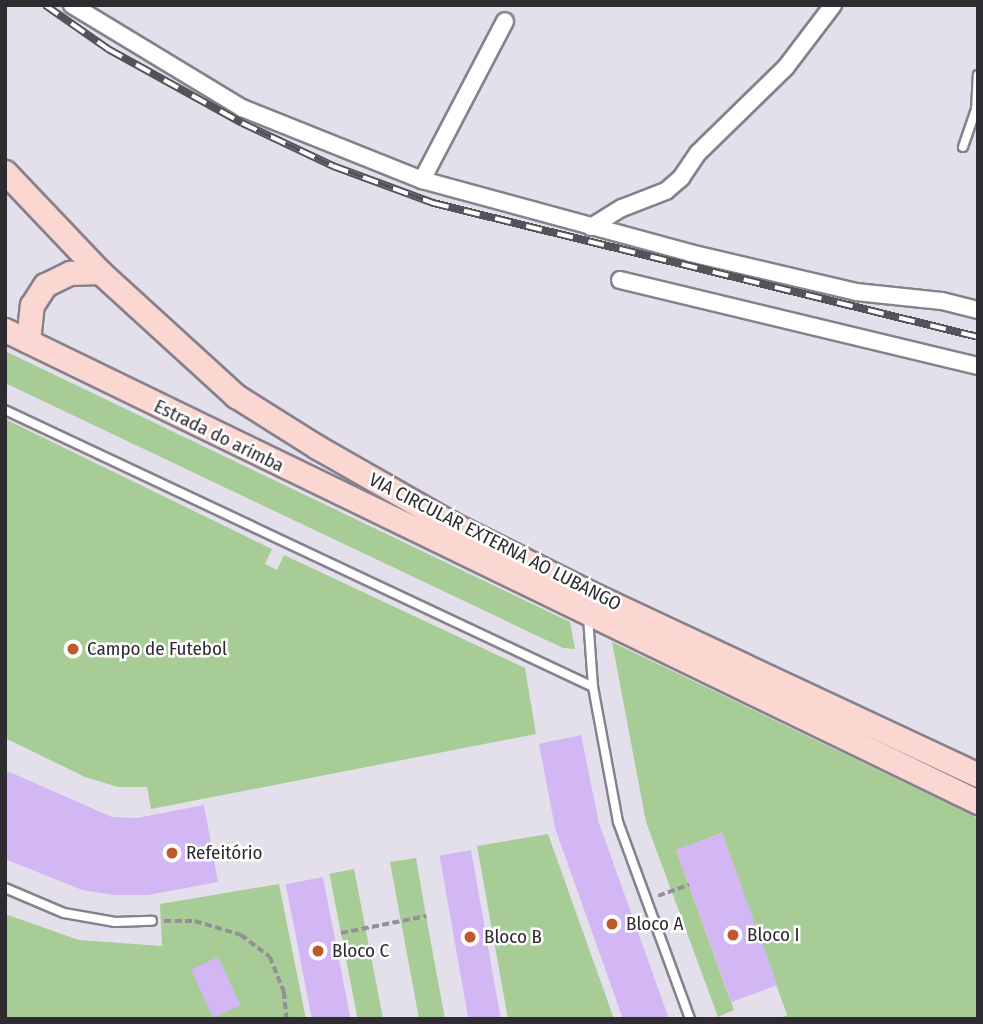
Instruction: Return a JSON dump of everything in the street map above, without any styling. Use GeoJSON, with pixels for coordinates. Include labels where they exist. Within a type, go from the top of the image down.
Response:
{"type":"FeatureCollection","features":[{"type":"Feature","properties":{"kind":"main road","name":"VIA CIRCULAR EXTERNA AO LUBANGO"},"geometry":{"type":"LineString","coordinates":[[5,172],[100,272],[236,396],[317,447],[450,523],[559,578],[978,775]]}},
{"type":"Feature","properties":{"kind":"main road"},"geometry":{"type":"LineString","coordinates":[[28,341],[33,305],[45,285],[70,273],[100,272]]}},
{"type":"Feature","properties":{"kind":"main road","name":"Estrada do arimba"},"geometry":{"type":"LineString","coordinates":[[5,330],[434,539]]}},
{"type":"Feature","properties":{"kind":"main road","name":"VIA CIRCULAR EXTERNA AO LUBANGO"},"geometry":{"type":"LineString","coordinates":[[434,539],[978,802]]}},
{"type":"Feature","properties":{"kind":"street"},"geometry":{"type":"LineString","coordinates":[[72,5],[242,108],[422,180],[591,227],[856,292],[942,301],[978,310]]}},
{"type":"Feature","properties":{"kind":"street"},"geometry":{"type":"LineString","coordinates":[[591,227],[622,208],[666,191],[681,178],[698,153],[786,66],[833,5]]}},
{"type":"Feature","properties":{"kind":"street"},"geometry":{"type":"LineString","coordinates":[[422,180],[505,20]]}},
{"type":"Feature","properties":{"kind":"street"},"geometry":{"type":"LineString","coordinates":[[620,279],[978,366]]}},
{"type":"Feature","properties":{"kind":"lane"},"geometry":{"type":"LineString","coordinates":[[963,147],[976,110],[978,75]]}},
{"type":"Feature","properties":{"kind":"lane"},"geometry":{"type":"LineString","coordinates":[[5,410],[593,687]]}},
{"type":"Feature","properties":{"kind":"lane"},"geometry":{"type":"LineString","coordinates":[[589,614],[593,687],[618,822],[690,1019]]}},
{"type":"Feature","properties":{"kind":"lane"},"geometry":{"type":"LineString","coordinates":[[5,888],[64,913],[116,922],[152,921]]}},
{"type":"Feature","properties":{"kind":"path"},"geometry":{"type":"LineString","coordinates":[[647,900],[689,885]]}},
{"type":"Feature","properties":{"kind":"path"},"geometry":{"type":"LineString","coordinates":[[341,933],[426,916]]}},
{"type":"Feature","properties":{"kind":"path"},"geometry":{"type":"LineString","coordinates":[[152,921],[195,921],[241,935],[270,957],[284,992],[287,1019]]}},
{"type":"Feature","properties":{"kind":"green space"},"geometry":{"type":"Polygon","coordinates":[[[5,351],[570,622],[575,649],[563,648],[5,383],[5,351]]]}},
{"type":"Feature","properties":{"kind":"green space"},"geometry":{"type":"Polygon","coordinates":[[[5,419],[272,549],[265,564],[277,570],[284,555],[525,668],[536,734],[151,809],[147,787],[118,787],[85,777],[5,738],[5,419]]]}},
{"type":"Feature","properties":{"kind":"green space"},"geometry":{"type":"Polygon","coordinates":[[[612,642],[978,818],[978,1019],[779,1019],[787,1015],[722,833],[676,850],[734,1010],[718,1017],[646,822],[612,642]]]}},
{"type":"Feature","properties":{"kind":"green space"},"geometry":{"type":"Polygon","coordinates":[[[548,834],[614,1019],[508,1019],[477,846],[548,834]]]}},
{"type":"Feature","properties":{"kind":"green space"},"geometry":{"type":"Polygon","coordinates":[[[416,858],[445,1019],[419,1019],[390,862],[416,858]]]}},
{"type":"Feature","properties":{"kind":"green space"},"geometry":{"type":"Polygon","coordinates":[[[354,869],[383,1019],[358,1019],[329,874],[354,869]]]}},
{"type":"Feature","properties":{"kind":"green space"},"geometry":{"type":"Polygon","coordinates":[[[279,884],[306,1019],[5,1019],[5,914],[79,940],[162,946],[160,904],[279,884]]]}},
{"type":"Feature","properties":{"kind":"building","name":"Bloco A"},"geometry":{"type":"Polygon","coordinates":[[[581,735],[599,823],[669,1019],[623,1019],[555,828],[539,744],[581,735]]]}},
{"type":"Feature","properties":{"kind":"building"},"geometry":{"type":"Polygon","coordinates":[[[5,770],[112,817],[137,818],[204,805],[218,882],[148,895],[114,895],[82,890],[5,859],[5,770]]]}},
{"type":"Feature","properties":{"kind":"building","name":"Bloco I"},"geometry":{"type":"Polygon","coordinates":[[[722,833],[777,985],[731,1002],[676,850],[722,833]]]}},
{"type":"Feature","properties":{"kind":"building","name":"Bloco B"},"geometry":{"type":"Polygon","coordinates":[[[471,850],[501,1019],[468,1019],[439,856],[471,850]]]}},
{"type":"Feature","properties":{"kind":"building","name":"Bloco C"},"geometry":{"type":"Polygon","coordinates":[[[323,877],[351,1019],[312,1019],[286,884],[323,877]]]}},
{"type":"Feature","properties":{"kind":"building"},"geometry":{"type":"Polygon","coordinates":[[[218,957],[240,1005],[213,1018],[191,970],[218,957]]]}},
{"type":"Feature","properties":{"kind":"railway"},"geometry":{"type":"LineString","coordinates":[[45,5],[108,49],[242,123],[333,166],[433,203],[978,337]]}},
{"type":"Feature","properties":{"kind":"place","name":"Campo de Futebol"},"geometry":{"type":"Point","coordinates":[73,649]}},
{"type":"Feature","properties":{"kind":"place","name":"Refeitório"},"geometry":{"type":"Point","coordinates":[172,853]}},
{"type":"Feature","properties":{"kind":"place","name":"Bloco A"},"geometry":{"type":"Point","coordinates":[612,924]}},
{"type":"Feature","properties":{"kind":"place","name":"Bloco I"},"geometry":{"type":"Point","coordinates":[733,935]}},
{"type":"Feature","properties":{"kind":"place","name":"Bloco B"},"geometry":{"type":"Point","coordinates":[470,937]}},
{"type":"Feature","properties":{"kind":"place","name":"Bloco C"},"geometry":{"type":"Point","coordinates":[318,951]}}]}
